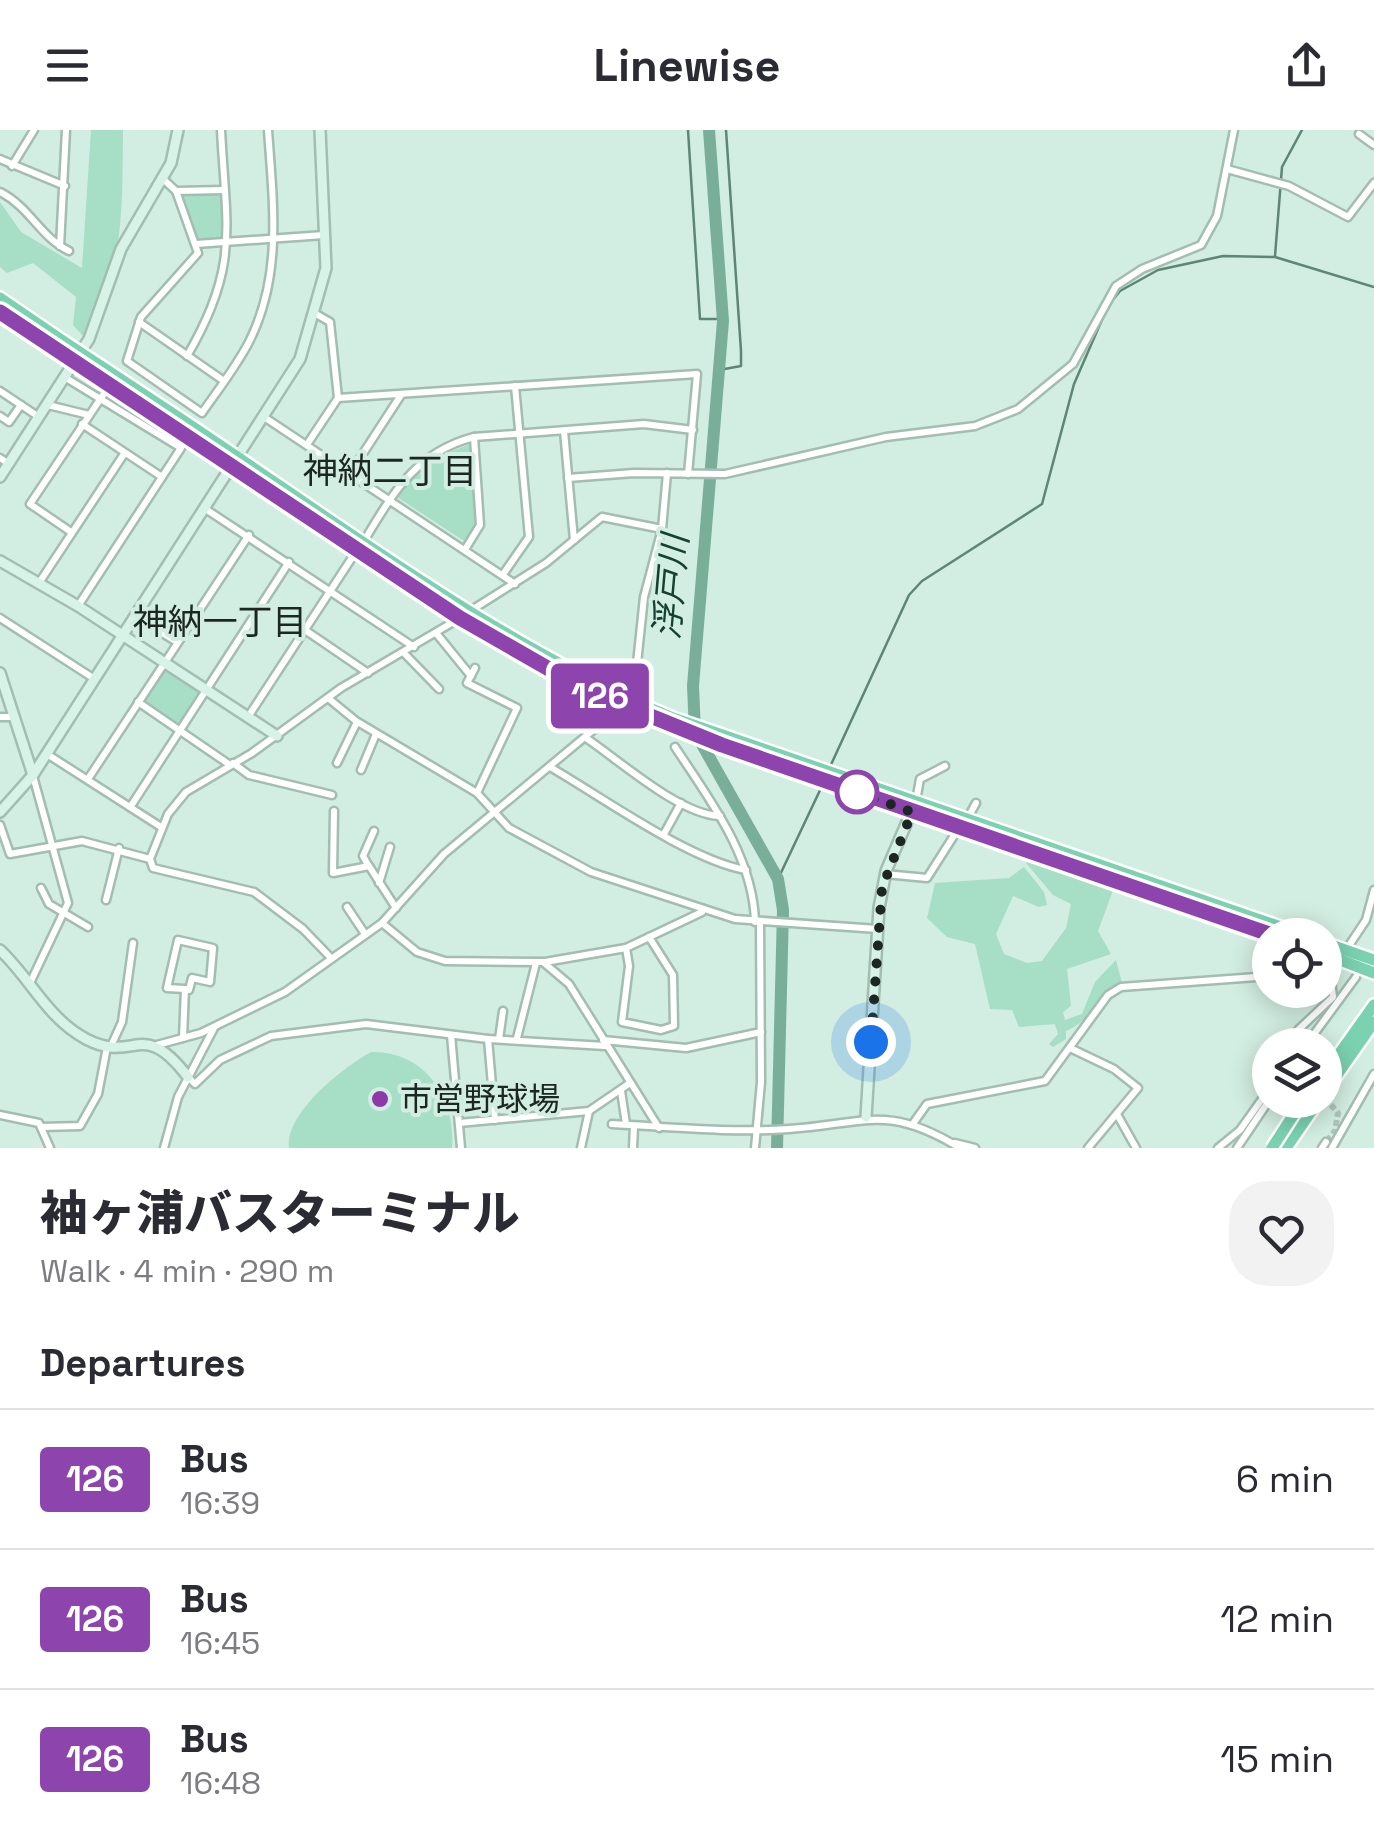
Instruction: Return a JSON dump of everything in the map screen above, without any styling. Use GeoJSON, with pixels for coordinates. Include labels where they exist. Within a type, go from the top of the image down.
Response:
{"type":"FeatureCollection","features":[{"type":"Feature","properties":{"kind":"highway"},"geometry":{"type":"LineString","coordinates":[[0,298],[61,346]]}},
{"type":"Feature","properties":{"kind":"highway"},"geometry":{"type":"LineString","coordinates":[[0,312],[61,346],[465,615],[621,700],[1252,928]]}},
{"type":"Feature","properties":{"kind":"highway"},"geometry":{"type":"LineString","coordinates":[[914,806],[1253,918]]}},
{"type":"Feature","properties":{"kind":"highway"},"geometry":{"type":"LineString","coordinates":[[1342,955],[1374,960]]}},
{"type":"Feature","properties":{"kind":"highway"},"geometry":{"type":"LineString","coordinates":[[1342,955],[1374,973]]}},
{"type":"Feature","properties":{"kind":"highway"},"geometry":{"type":"LineString","coordinates":[[1342,1047],[1374,1003]]}},
{"type":"Feature","properties":{"kind":"highway"},"geometry":{"type":"LineString","coordinates":[[1342,1070],[1374,1024]]}},
{"type":"Feature","properties":{"kind":"highway"},"geometry":{"type":"LineString","coordinates":[[1281,1148],[1294,1118]]}},
{"type":"Feature","properties":{"kind":"highway"},"geometry":{"type":"LineString","coordinates":[[1281,1148],[1296,1118]]}},
{"type":"Feature","properties":{"kind":"highway"},"geometry":{"type":"LineString","coordinates":[[1281,1148],[1306,1118]]}},
{"type":"Feature","properties":{"kind":"street"},"geometry":{"type":"LineString","coordinates":[[12,166],[34,130]]}},
{"type":"Feature","properties":{"kind":"street"},"geometry":{"type":"LineString","coordinates":[[60,246],[66,130]]}},
{"type":"Feature","properties":{"kind":"street"},"geometry":{"type":"LineString","coordinates":[[0,477],[4,461],[66,378],[96,324],[120,249],[171,164],[178,130]]}},
{"type":"Feature","properties":{"kind":"street"},"geometry":{"type":"LineString","coordinates":[[187,356],[220,289],[228,241],[221,130]]}},
{"type":"Feature","properties":{"kind":"street"},"geometry":{"type":"LineString","coordinates":[[127,360],[202,414],[224,381],[260,318],[275,238],[268,130]]}},
{"type":"Feature","properties":{"kind":"street"},"geometry":{"type":"LineString","coordinates":[[0,812],[46,753],[300,359],[316,314],[326,268],[320,130]]}},
{"type":"Feature","properties":{"kind":"street"},"geometry":{"type":"LineString","coordinates":[[568,478],[725,474],[886,437],[975,426],[1018,408],[1073,364],[1116,286],[1142,269],[1201,245],[1217,216],[1234,130]]}},
{"type":"Feature","properties":{"kind":"street"},"geometry":{"type":"LineString","coordinates":[[1359,134],[1374,145]]}},
{"type":"Feature","properties":{"kind":"street"},"geometry":{"type":"LineString","coordinates":[[0,159],[65,186]]}},
{"type":"Feature","properties":{"kind":"street"},"geometry":{"type":"LineString","coordinates":[[1227,169],[1285,185],[1348,217],[1374,183]]}},
{"type":"Feature","properties":{"kind":"street"},"geometry":{"type":"LineString","coordinates":[[71,532],[30,504],[127,360],[139,322],[198,254],[176,191],[162,178]]}},
{"type":"Feature","properties":{"kind":"street"},"geometry":{"type":"LineString","coordinates":[[176,191],[224,190]]}},
{"type":"Feature","properties":{"kind":"street"},"geometry":{"type":"LineString","coordinates":[[0,192],[32,214],[49,241],[69,250]]}},
{"type":"Feature","properties":{"kind":"street"},"geometry":{"type":"LineString","coordinates":[[196,244],[326,235]]}},
{"type":"Feature","properties":{"kind":"street"},"geometry":{"type":"LineString","coordinates":[[308,443],[338,398],[330,322],[316,314]]}},
{"type":"Feature","properties":{"kind":"street"},"geometry":{"type":"LineString","coordinates":[[139,322],[224,381]]}},
{"type":"Feature","properties":{"kind":"street"},"geometry":{"type":"LineString","coordinates":[[338,398],[697,374],[691,474]]}},
{"type":"Feature","properties":{"kind":"street"},"geometry":{"type":"LineString","coordinates":[[66,378],[181,448],[78,606]]}},
{"type":"Feature","properties":{"kind":"street"},"geometry":{"type":"LineString","coordinates":[[504,574],[529,537],[515,386]]}},
{"type":"Feature","properties":{"kind":"street"},"geometry":{"type":"LineString","coordinates":[[0,390],[39,417]]}},
{"type":"Feature","properties":{"kind":"street"},"geometry":{"type":"LineString","coordinates":[[351,472],[402,394]]}},
{"type":"Feature","properties":{"kind":"street"},"geometry":{"type":"LineString","coordinates":[[0,416],[9,422],[21,404]]}},
{"type":"Feature","properties":{"kind":"street"},"geometry":{"type":"LineString","coordinates":[[48,404],[88,414]]}},
{"type":"Feature","properties":{"kind":"street"},"geometry":{"type":"LineString","coordinates":[[264,418],[308,443],[515,584]]}},
{"type":"Feature","properties":{"kind":"street"},"geometry":{"type":"LineString","coordinates":[[82,424],[162,478]]}},
{"type":"Feature","properties":{"kind":"street"},"geometry":{"type":"LineString","coordinates":[[248,717],[390,498],[425,458],[450,443],[474,437],[644,424],[693,430]]}},
{"type":"Feature","properties":{"kind":"street"},"geometry":{"type":"LineString","coordinates":[[564,431],[574,540]]}},
{"type":"Feature","properties":{"kind":"street"},"geometry":{"type":"LineString","coordinates":[[466,548],[480,525],[474,437]]}},
{"type":"Feature","properties":{"kind":"street"},"geometry":{"type":"LineString","coordinates":[[39,583],[124,454]]}},
{"type":"Feature","properties":{"kind":"street"},"geometry":{"type":"LineString","coordinates":[[0,950],[31,981],[57,1019],[109,1047],[157,1046],[215,1027],[285,992],[382,923],[444,854],[586,738],[621,700],[636,673],[644,597],[662,529],[667,473]]}},
{"type":"Feature","properties":{"kind":"street"},"geometry":{"type":"LineString","coordinates":[[204,508],[414,647]]}},
{"type":"Feature","properties":{"kind":"street"},"geometry":{"type":"LineString","coordinates":[[150,859],[162,827],[186,792],[277,736],[328,698],[515,584],[602,517],[662,529]]}},
{"type":"Feature","properties":{"kind":"street"},"geometry":{"type":"LineString","coordinates":[[88,779],[248,535]]}},
{"type":"Feature","properties":{"kind":"street"},"geometry":{"type":"LineString","coordinates":[[0,561],[78,606],[277,736]]}},
{"type":"Feature","properties":{"kind":"street"},"geometry":{"type":"LineString","coordinates":[[131,806],[289,562]]}},
{"type":"Feature","properties":{"kind":"street"},"geometry":{"type":"LineString","coordinates":[[0,618],[93,678]]}},
{"type":"Feature","properties":{"kind":"street"},"geometry":{"type":"LineString","coordinates":[[154,628],[176,642]]}},
{"type":"Feature","properties":{"kind":"street"},"geometry":{"type":"LineString","coordinates":[[305,630],[369,674]]}},
{"type":"Feature","properties":{"kind":"street"},"geometry":{"type":"LineString","coordinates":[[436,633],[473,672],[467,683],[517,708],[477,793]]}},
{"type":"Feature","properties":{"kind":"street"},"geometry":{"type":"LineString","coordinates":[[404,653],[439,689]]}},
{"type":"Feature","properties":{"kind":"street"},"geometry":{"type":"LineString","coordinates":[[0,673],[55,846],[68,903],[31,981]]}},
{"type":"Feature","properties":{"kind":"street"},"geometry":{"type":"LineString","coordinates":[[328,698],[376,734],[477,793],[509,828],[591,872],[704,911],[758,922],[878,929]]}},
{"type":"Feature","properties":{"kind":"street"},"geometry":{"type":"LineString","coordinates":[[138,702],[249,775],[332,794]]}},
{"type":"Feature","properties":{"kind":"street"},"geometry":{"type":"LineString","coordinates":[[0,716],[15,717]]}},
{"type":"Feature","properties":{"kind":"street"},"geometry":{"type":"LineString","coordinates":[[337,763],[358,722]]}},
{"type":"Feature","properties":{"kind":"street"},"geometry":{"type":"LineString","coordinates":[[361,770],[376,734]]}},
{"type":"Feature","properties":{"kind":"street"},"geometry":{"type":"LineString","coordinates":[[586,738],[681,803],[706,816],[720,816]]}},
{"type":"Feature","properties":{"kind":"street"},"geometry":{"type":"LineString","coordinates":[[675,747],[720,816],[746,870],[758,922],[761,1032],[755,1148]]}},
{"type":"Feature","properties":{"kind":"street"},"geometry":{"type":"LineString","coordinates":[[46,753],[162,827]]}},
{"type":"Feature","properties":{"kind":"street"},"geometry":{"type":"LineString","coordinates":[[866,1117],[885,874],[914,806],[920,779],[945,766]]}},
{"type":"Feature","properties":{"kind":"street"},"geometry":{"type":"LineString","coordinates":[[550,767],[664,834],[730,867],[746,870]]}},
{"type":"Feature","properties":{"kind":"street"},"geometry":{"type":"LineString","coordinates":[[664,834],[681,803]]}},
{"type":"Feature","properties":{"kind":"street"},"geometry":{"type":"LineString","coordinates":[[970,814],[976,803]]}},
{"type":"Feature","properties":{"kind":"street"},"geometry":{"type":"LineString","coordinates":[[334,812],[333,873],[368,866]]}},
{"type":"Feature","properties":{"kind":"street"},"geometry":{"type":"LineString","coordinates":[[0,825],[10,854],[82,841],[150,859],[157,870],[266,899],[332,958]]}},
{"type":"Feature","properties":{"kind":"street"},"geometry":{"type":"LineString","coordinates":[[374,831],[364,856],[396,908]]}},
{"type":"Feature","properties":{"kind":"street"},"geometry":{"type":"LineString","coordinates":[[885,874],[927,878],[955,834]]}},
{"type":"Feature","properties":{"kind":"street"},"geometry":{"type":"LineString","coordinates":[[379,884],[390,847]]}},
{"type":"Feature","properties":{"kind":"street"},"geometry":{"type":"LineString","coordinates":[[106,900],[118,848]]}},
{"type":"Feature","properties":{"kind":"street"},"geometry":{"type":"LineString","coordinates":[[41,888],[48,904],[88,927]]}},
{"type":"Feature","properties":{"kind":"street"},"geometry":{"type":"LineString","coordinates":[[1342,955],[1366,920],[1374,890]]}},
{"type":"Feature","properties":{"kind":"street"},"geometry":{"type":"LineString","coordinates":[[346,906],[365,934]]}},
{"type":"Feature","properties":{"kind":"street"},"geometry":{"type":"LineString","coordinates":[[382,923],[417,952],[445,961],[539,963],[626,948],[704,911]]}},
{"type":"Feature","properties":{"kind":"street"},"geometry":{"type":"LineString","coordinates":[[626,948],[629,966],[622,1022],[661,1030],[674,1026],[674,975],[648,937]]}},
{"type":"Feature","properties":{"kind":"street"},"geometry":{"type":"LineString","coordinates":[[178,940],[213,948],[210,982],[192,978],[188,990],[185,989],[167,988],[178,940]]}},
{"type":"Feature","properties":{"kind":"street"},"geometry":{"type":"LineString","coordinates":[[0,1115],[40,1126],[80,1126],[98,1094],[109,1047],[122,1022],[133,943]]}},
{"type":"Feature","properties":{"kind":"street"},"geometry":{"type":"LineString","coordinates":[[518,1038],[539,963]]}},
{"type":"Feature","properties":{"kind":"street"},"geometry":{"type":"LineString","coordinates":[[539,963],[569,984],[659,1128]]}},
{"type":"Feature","properties":{"kind":"street"},"geometry":{"type":"LineString","coordinates":[[912,1125],[927,1104],[1040,1084],[1108,996],[1120,987],[1252,977]]}},
{"type":"Feature","properties":{"kind":"street"},"geometry":{"type":"LineString","coordinates":[[1316,1028],[1356,977]]}},
{"type":"Feature","properties":{"kind":"street"},"geometry":{"type":"LineString","coordinates":[[183,1038],[185,989]]}},
{"type":"Feature","properties":{"kind":"street"},"geometry":{"type":"LineString","coordinates":[[1300,1028],[1322,1008]]}},
{"type":"Feature","properties":{"kind":"street"},"geometry":{"type":"LineString","coordinates":[[499,1038],[502,1011]]}},
{"type":"Feature","properties":{"kind":"street"},"geometry":{"type":"LineString","coordinates":[[157,1046],[168,1051],[195,1084],[220,1060],[271,1036],[366,1024],[488,1039],[686,1048],[761,1032]]}},
{"type":"Feature","properties":{"kind":"street"},"geometry":{"type":"LineString","coordinates":[[164,1148],[188,1077],[215,1027]]}},
{"type":"Feature","properties":{"kind":"street"},"geometry":{"type":"LineString","coordinates":[[451,1034],[462,1148]]}},
{"type":"Feature","properties":{"kind":"street"},"geometry":{"type":"LineString","coordinates":[[488,1039],[496,1120]]}},
{"type":"Feature","properties":{"kind":"street"},"geometry":{"type":"LineString","coordinates":[[1070,1048],[1114,1069],[1138,1088],[1088,1148]]}},
{"type":"Feature","properties":{"kind":"street"},"geometry":{"type":"LineString","coordinates":[[1327,1146],[1374,1074]]}},
{"type":"Feature","properties":{"kind":"street"},"geometry":{"type":"LineString","coordinates":[[459,1123],[589,1112],[630,1084]]}},
{"type":"Feature","properties":{"kind":"street"},"geometry":{"type":"LineString","coordinates":[[621,1090],[633,1148]]}},
{"type":"Feature","properties":{"kind":"street"},"geometry":{"type":"LineString","coordinates":[[582,1148],[589,1112]]}},
{"type":"Feature","properties":{"kind":"street"},"geometry":{"type":"LineString","coordinates":[[1218,1148],[1240,1130],[1252,1113]]}},
{"type":"Feature","properties":{"kind":"street"},"geometry":{"type":"LineString","coordinates":[[1118,1116],[1136,1148]]}},
{"type":"Feature","properties":{"kind":"street"},"geometry":{"type":"LineString","coordinates":[[612,1124],[794,1129],[866,1117],[912,1125],[955,1146],[975,1148]]}},
{"type":"Feature","properties":{"kind":"street"},"geometry":{"type":"LineString","coordinates":[[1238,1148],[1257,1118]]}},
{"type":"Feature","properties":{"kind":"street"},"geometry":{"type":"LineString","coordinates":[[40,1126],[50,1148]]}},
{"type":"Feature","properties":{"kind":"green space"},"geometry":{"type":"Polygon","coordinates":[[[91,130],[123,130],[122,184],[114,263],[97,313],[83,336],[73,325],[76,297],[33,263],[7,273],[0,267],[0,202],[21,232],[82,268],[91,130]]]}},
{"type":"Feature","properties":{"kind":"green space"},"geometry":{"type":"Polygon","coordinates":[[[222,193],[225,238],[198,241],[180,194],[222,193]]]}},
{"type":"Feature","properties":{"kind":"green space"},"geometry":{"type":"Polygon","coordinates":[[[470,444],[476,523],[464,541],[397,497],[428,461],[470,444]]]}},
{"type":"Feature","properties":{"kind":"green space"},"geometry":{"type":"Polygon","coordinates":[[[164,668],[199,692],[178,725],[143,701],[164,668]]]}},
{"type":"Feature","properties":{"kind":"green space"},"geometry":{"type":"Polygon","coordinates":[[[1031,856],[1115,885],[1098,931],[1111,954],[1067,969],[1071,1006],[1063,1012],[1065,1020],[1082,1014],[1095,982],[1116,960],[1122,983],[1053,1047],[1049,1044],[1058,1034],[1055,1024],[1019,1027],[1012,1010],[990,1009],[975,944],[947,937],[927,918],[935,883],[1009,878],[1024,867],[1044,892],[1047,905],[1039,907],[1013,896],[996,934],[1004,954],[1027,963],[1042,961],[1066,928],[1071,904],[1053,895],[1026,863],[1031,856]]]}},
{"type":"Feature","properties":{"kind":"green space","name":"市営野球場"},"geometry":{"type":"Polygon","coordinates":[[[371,1052],[407,1060],[433,1081],[449,1112],[452,1148],[289,1148],[290,1135],[305,1107],[331,1080],[371,1052]]]}},
{"type":"Feature","properties":{"kind":"waterway"},"geometry":{"type":"LineString","coordinates":[[688,130],[700,319],[722,319]]}},
{"type":"Feature","properties":{"kind":"waterway","name":"浮戸川"},"geometry":{"type":"LineString","coordinates":[[709,130],[723,321],[693,686],[695,732],[778,879],[783,910],[777,1148]]}},
{"type":"Feature","properties":{"kind":"waterway"},"geometry":{"type":"LineString","coordinates":[[719,370],[741,366],[726,130]]}},
{"type":"Feature","properties":{"kind":"waterway"},"geometry":{"type":"LineString","coordinates":[[1275,256],[1282,167],[1302,130]]}},
{"type":"Feature","properties":{"kind":"waterway"},"geometry":{"type":"LineString","coordinates":[[829,769],[909,595],[922,581],[1042,504],[1074,384],[1108,306],[1120,291],[1158,270],[1223,256],[1275,257],[1374,287]]}},
{"type":"Feature","properties":{"kind":"waterway"},"geometry":{"type":"LineString","coordinates":[[778,879],[822,786]]}},
{"type":"Feature","properties":{"kind":"tunnel"},"geometry":{"type":"LineString","coordinates":[[1326,1142],[1335,1131],[1337,1118]]}},
{"type":"Feature","properties":{"kind":"bus line","name":"126"},"geometry":{"type":"LineString","coordinates":[[0,312],[460,618],[584,689],[722,745],[1252,928]]}},
{"type":"Feature","properties":{"kind":"place","name":"市営野球場"},"geometry":{"type":"Point","coordinates":[380,1099]}},
{"type":"Feature","properties":{"kind":"district","name":"神納二丁目"},"geometry":{"type":"Point","coordinates":[390,471]}},
{"type":"Feature","properties":{"kind":"district","name":"神納一丁目"},"geometry":{"type":"Point","coordinates":[220,622]}},
{"type":"Feature","properties":{"kind":"route"},"geometry":{"type":"LineString","coordinates":[[857,792],[912,812],[882,888],[871,1042]]}}]}
